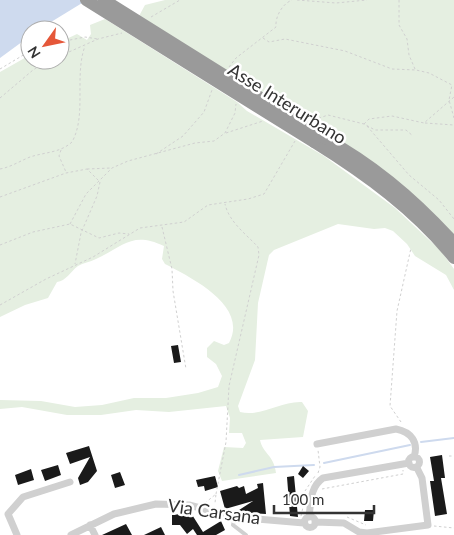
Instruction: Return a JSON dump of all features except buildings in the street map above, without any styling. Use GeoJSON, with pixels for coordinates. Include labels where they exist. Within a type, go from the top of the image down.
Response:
{"type":"FeatureCollection","features":[{"type":"Feature","properties":{"kind":"highway","name":"Asse Interurbano"},"geometry":{"type":"LineString","coordinates":[[86,0],[320,141],[363,162],[409,197],[454,243]]}},
{"type":"Feature","properties":{"kind":"highway","name":"Asse Interurbano"},"geometry":{"type":"LineString","coordinates":[[104,0],[320,141],[387,191],[422,222],[454,258]]}},
{"type":"Feature","properties":{"kind":"street"},"geometry":{"type":"LineString","coordinates":[[317,444],[389,429],[408,433],[416,446],[408,461]]}},
{"type":"Feature","properties":{"kind":"street"},"geometry":{"type":"LineString","coordinates":[[408,461],[412,467],[417,468],[422,478],[428,525]]}},
{"type":"Feature","properties":{"kind":"street"},"geometry":{"type":"LineString","coordinates":[[307,520],[312,492],[316,484],[324,478],[408,461]]}},
{"type":"Feature","properties":{"kind":"street"},"geometry":{"type":"LineString","coordinates":[[8,514],[23,497],[70,482]]}},
{"type":"Feature","properties":{"kind":"street","name":"Via Carsana"},"geometry":{"type":"LineString","coordinates":[[71,535],[114,514],[141,506],[178,504],[200,506],[235,517],[307,520],[310,528],[316,522],[344,523],[359,532],[366,533],[428,525]]}},
{"type":"Feature","properties":{"kind":"street"},"geometry":{"type":"LineString","coordinates":[[0,512],[8,514]]}},
{"type":"Feature","properties":{"kind":"street"},"geometry":{"type":"LineString","coordinates":[[8,514],[17,535]]}},
{"type":"Feature","properties":{"kind":"street"},"geometry":{"type":"LineString","coordinates":[[90,525],[95,535]]}},
{"type":"Feature","properties":{"kind":"lane"},"geometry":{"type":"LineString","coordinates":[[235,517],[233,525],[246,535]]}},
{"type":"Feature","properties":{"kind":"path"},"geometry":{"type":"LineString","coordinates":[[148,19],[180,0]]}},
{"type":"Feature","properties":{"kind":"path"},"geometry":{"type":"LineString","coordinates":[[297,0],[336,3],[367,0]]}},
{"type":"Feature","properties":{"kind":"path"},"geometry":{"type":"LineString","coordinates":[[399,0],[399,26],[407,39],[408,55],[416,70]]}},
{"type":"Feature","properties":{"kind":"path"},"geometry":{"type":"LineString","coordinates":[[70,51],[98,39],[128,30]]}},
{"type":"Feature","properties":{"kind":"path"},"geometry":{"type":"LineString","coordinates":[[70,40],[85,37],[98,39]]}},
{"type":"Feature","properties":{"kind":"path"},"geometry":{"type":"LineString","coordinates":[[263,38],[269,42],[285,40],[345,51],[392,68],[429,73],[452,85]]}},
{"type":"Feature","properties":{"kind":"path"},"geometry":{"type":"LineString","coordinates":[[0,169],[12,167],[29,157],[61,150],[72,142],[76,135],[81,58],[86,44]]}},
{"type":"Feature","properties":{"kind":"path"},"geometry":{"type":"LineString","coordinates":[[0,69],[20,57]]}},
{"type":"Feature","properties":{"kind":"path"},"geometry":{"type":"LineString","coordinates":[[0,98],[33,70]]}},
{"type":"Feature","properties":{"kind":"path"},"geometry":{"type":"LineString","coordinates":[[454,81],[449,100],[454,118]]}},
{"type":"Feature","properties":{"kind":"path"},"geometry":{"type":"LineString","coordinates":[[225,133],[235,113],[236,97]]}},
{"type":"Feature","properties":{"kind":"path"},"geometry":{"type":"LineString","coordinates":[[424,123],[454,97]]}},
{"type":"Feature","properties":{"kind":"path"},"geometry":{"type":"LineString","coordinates":[[310,124],[315,119],[328,116],[364,124],[375,130],[406,130],[413,136]]}},
{"type":"Feature","properties":{"kind":"path"},"geometry":{"type":"LineString","coordinates":[[364,124],[369,119],[392,116],[424,123],[454,125]]}},
{"type":"Feature","properties":{"kind":"path"},"geometry":{"type":"LineString","coordinates":[[0,197],[66,173],[87,169],[112,168],[128,161],[195,143],[214,141],[225,133],[267,120]]}},
{"type":"Feature","properties":{"kind":"path"},"geometry":{"type":"LineString","coordinates":[[364,124],[409,175],[439,200],[454,218]]}},
{"type":"Feature","properties":{"kind":"path"},"geometry":{"type":"LineString","coordinates":[[0,305],[75,265],[94,257],[140,228],[190,220],[208,204],[225,203],[264,194],[296,138]]}},
{"type":"Feature","properties":{"kind":"path"},"geometry":{"type":"LineString","coordinates":[[61,150],[59,156],[66,173]]}},
{"type":"Feature","properties":{"kind":"path"},"geometry":{"type":"LineString","coordinates":[[70,224],[86,194],[112,168]]}},
{"type":"Feature","properties":{"kind":"path"},"geometry":{"type":"LineString","coordinates":[[87,169],[100,182]]}},
{"type":"Feature","properties":{"kind":"path"},"geometry":{"type":"LineString","coordinates":[[75,265],[83,230],[97,196],[100,182]]}},
{"type":"Feature","properties":{"kind":"path"},"geometry":{"type":"LineString","coordinates":[[213,510],[226,442],[229,386],[259,254],[258,247],[250,241],[230,216],[225,203]]}},
{"type":"Feature","properties":{"kind":"path"},"geometry":{"type":"LineString","coordinates":[[0,245],[33,232],[70,224],[99,238],[119,233],[129,234]]}},
{"type":"Feature","properties":{"kind":"path"},"geometry":{"type":"LineString","coordinates":[[161,226],[172,269],[173,291],[186,369]]}},
{"type":"Feature","properties":{"kind":"path"},"geometry":{"type":"LineString","coordinates":[[408,433],[390,406],[397,311],[411,248]]}},
{"type":"Feature","properties":{"kind":"path"},"geometry":{"type":"LineString","coordinates":[[449,456],[454,456]]}},
{"type":"Feature","properties":{"kind":"path"},"geometry":{"type":"LineString","coordinates":[[320,492],[330,486],[403,474],[408,461]]}},
{"type":"Feature","properties":{"kind":"path"},"geometry":{"type":"LineString","coordinates":[[200,506],[216,494]]}},
{"type":"Feature","properties":{"kind":"path"},"geometry":{"type":"LineString","coordinates":[[428,525],[454,528]]}},
{"type":"Feature","properties":{"kind":"green space"},"geometry":{"type":"Polygon","coordinates":[[[165,0],[454,0],[454,236],[139,16],[145,5],[165,0]]]}},
{"type":"Feature","properties":{"kind":"green space"},"geometry":{"type":"Polygon","coordinates":[[[105,19],[237,102],[247,111],[324,156],[395,208],[441,251],[454,269],[454,290],[446,275],[415,256],[407,244],[393,231],[385,228],[374,229],[338,224],[274,250],[269,255],[258,303],[255,360],[238,406],[240,412],[248,413],[263,411],[294,402],[302,402],[308,411],[303,437],[260,440],[263,449],[273,462],[276,473],[222,481],[218,471],[224,447],[243,448],[246,443],[242,433],[229,433],[230,418],[226,406],[169,412],[136,410],[101,415],[67,415],[22,407],[0,409],[0,400],[41,401],[75,407],[102,405],[134,398],[166,398],[198,393],[218,387],[222,376],[216,364],[207,357],[207,348],[214,341],[224,345],[229,343],[233,330],[231,317],[225,305],[202,285],[165,264],[162,259],[164,246],[144,240],[128,242],[96,259],[80,265],[65,278],[57,282],[48,298],[25,305],[0,317],[0,72],[20,61],[20,70],[70,70],[70,37],[77,34],[87,40],[91,34],[90,25],[105,19]]]}},
{"type":"Feature","properties":{"kind":"water"},"geometry":{"type":"Polygon","coordinates":[[[0,0],[87,0],[54,20],[20,20],[20,43],[0,58],[0,0]]]}},
{"type":"Feature","properties":{"kind":"waterway"},"geometry":{"type":"LineString","coordinates":[[421,442],[454,438]]}},
{"type":"Feature","properties":{"kind":"waterway"},"geometry":{"type":"LineString","coordinates":[[324,463],[410,445]]}},
{"type":"Feature","properties":{"kind":"waterway"},"geometry":{"type":"LineString","coordinates":[[239,475],[274,467],[314,465]]}}]}
